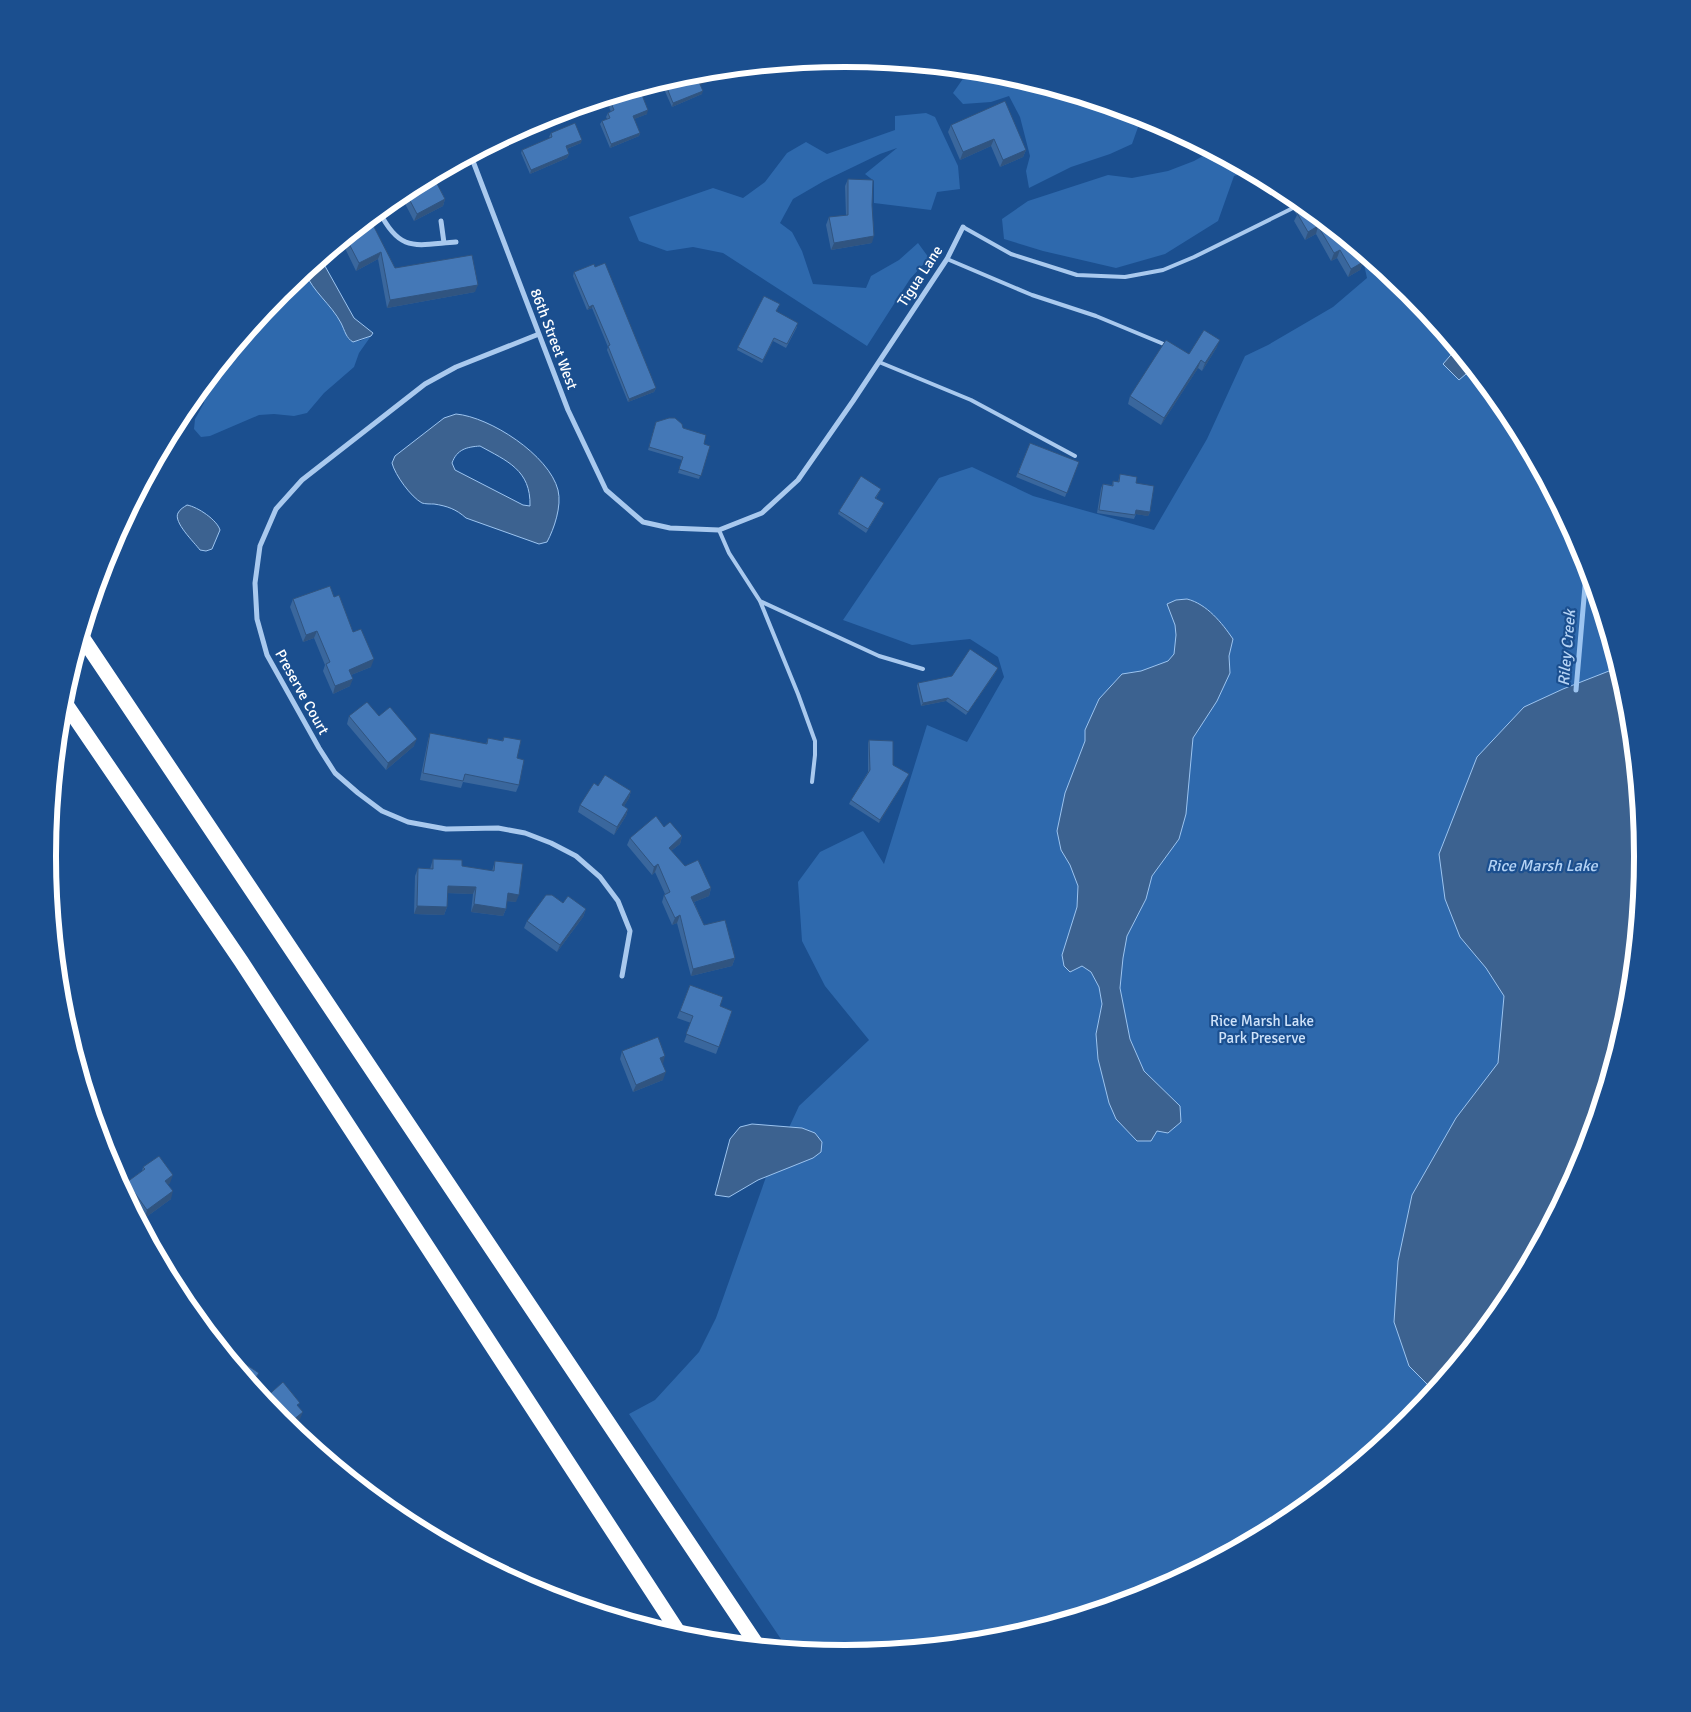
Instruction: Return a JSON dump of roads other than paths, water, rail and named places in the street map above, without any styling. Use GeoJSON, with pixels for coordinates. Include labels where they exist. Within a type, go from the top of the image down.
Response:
{"type":"FeatureCollection","features":[{"type":"Feature","properties":{"kind":"highway"},"geometry":{"type":"LineString","coordinates":[[86,643],[753,1639]]}},
{"type":"Feature","properties":{"kind":"highway"},"geometry":{"type":"LineString","coordinates":[[70,711],[241,961],[674,1626]]}},
{"type":"Feature","properties":{"kind":"street","name":"86th Street West"},"geometry":{"type":"LineString","coordinates":[[472,161],[568,410],[606,490],[638,518]]}},
{"type":"Feature","properties":{"kind":"street"},"geometry":{"type":"LineString","coordinates":[[382,218],[388,228],[403,242],[417,246],[456,242]]}},
{"type":"Feature","properties":{"kind":"street"},"geometry":{"type":"LineString","coordinates":[[442,221],[444,243]]}},
{"type":"Feature","properties":{"kind":"street","name":"Tigua Lane"},"geometry":{"type":"LineString","coordinates":[[638,518],[642,522],[670,528],[720,530],[762,513],[798,480],[947,259],[963,227]]}},
{"type":"Feature","properties":{"kind":"street","name":"Preserve Court"},"geometry":{"type":"LineString","coordinates":[[539,334],[456,367],[424,384],[302,480],[276,509],[260,546],[255,583],[257,619],[267,655],[319,748],[336,773],[358,793],[382,811],[408,822],[446,829],[498,828],[525,833],[551,843],[576,856],[600,877],[618,901],[630,931],[622,976]]}},
{"type":"Feature","properties":{"kind":"lane","name":"Tigua Lane"},"geometry":{"type":"LineString","coordinates":[[963,227],[1011,254],[1077,275],[1125,277],[1163,270],[1194,258],[1291,209]]}},
{"type":"Feature","properties":{"kind":"lane"},"geometry":{"type":"LineString","coordinates":[[947,259],[1032,295],[1096,316],[1167,346]]}},
{"type":"Feature","properties":{"kind":"lane"},"geometry":{"type":"LineString","coordinates":[[879,362],[970,400],[1075,456]]}},
{"type":"Feature","properties":{"kind":"lane"},"geometry":{"type":"LineString","coordinates":[[720,530],[729,553],[760,601],[798,694],[815,741],[812,782]]}},
{"type":"Feature","properties":{"kind":"lane"},"geometry":{"type":"LineString","coordinates":[[760,601],[879,656],[923,669]]}},
{"type":"Feature","properties":{"kind":"water"},"geometry":{"type":"Polygon","coordinates":[[[324,264],[354,318],[373,333],[371,336],[353,342],[347,336],[337,316],[308,279],[324,264]]]}},
{"type":"Feature","properties":{"kind":"water"},"geometry":{"type":"Polygon","coordinates":[[[1453,353],[1469,372],[1459,380],[1443,364],[1453,353]]]}},
{"type":"Feature","properties":{"kind":"water"},"geometry":{"type":"Polygon","coordinates":[[[456,414],[485,422],[516,440],[531,451],[543,464],[552,477],[559,496],[557,517],[547,542],[539,544],[466,518],[459,512],[447,507],[422,503],[408,491],[392,463],[395,456],[444,418],[456,414]],[[480,446],[467,448],[460,452],[452,463],[455,470],[523,505],[530,506],[529,494],[522,475],[508,462],[480,446]]]}},
{"type":"Feature","properties":{"kind":"water"},"geometry":{"type":"Polygon","coordinates":[[[187,505],[206,514],[218,526],[220,530],[212,549],[200,550],[181,527],[177,517],[178,513],[187,505]]]}},
{"type":"Feature","properties":{"kind":"water"},"geometry":{"type":"Polygon","coordinates":[[[1187,599],[1194,601],[1207,610],[1219,621],[1233,639],[1229,656],[1230,673],[1217,701],[1193,738],[1186,814],[1179,839],[1152,876],[1146,899],[1127,936],[1120,988],[1130,1039],[1144,1071],[1180,1106],[1181,1122],[1168,1133],[1157,1131],[1151,1141],[1137,1141],[1116,1119],[1109,1103],[1098,1059],[1096,1034],[1102,1004],[1099,987],[1091,972],[1082,966],[1070,972],[1064,966],[1062,955],[1077,907],[1078,886],[1070,865],[1061,850],[1057,831],[1065,793],[1085,741],[1085,730],[1099,699],[1122,674],[1141,671],[1168,661],[1174,654],[1176,635],[1175,625],[1167,604],[1176,600],[1187,599]]]}},
{"type":"Feature","properties":{"kind":"water","name":"Rice Marsh Lake"},"geometry":{"type":"Polygon","coordinates":[[[1609,671],[1613,672],[1620,702],[1633,804],[1635,856],[1633,908],[1620,1010],[1593,1110],[1575,1158],[1553,1205],[1529,1251],[1502,1294],[1472,1336],[1429,1386],[1409,1366],[1394,1322],[1398,1261],[1412,1195],[1456,1118],[1498,1063],[1504,996],[1486,968],[1460,937],[1445,899],[1439,854],[1477,757],[1524,707],[1609,671]]]}},
{"type":"Feature","properties":{"kind":"water"},"geometry":{"type":"Polygon","coordinates":[[[752,1124],[802,1128],[815,1133],[822,1142],[821,1152],[813,1158],[758,1180],[729,1197],[715,1195],[730,1139],[740,1127],[752,1124]]]}},
{"type":"Feature","properties":{"kind":"waterway","name":"Riley Creek"},"geometry":{"type":"LineString","coordinates":[[1576,690],[1585,582]]}},
{"type":"Feature","properties":{"kind":"park label","name":"Rice Marsh Lake Park Preserve"},"geometry":{"type":"Point","coordinates":[1262,1030]}}]}
